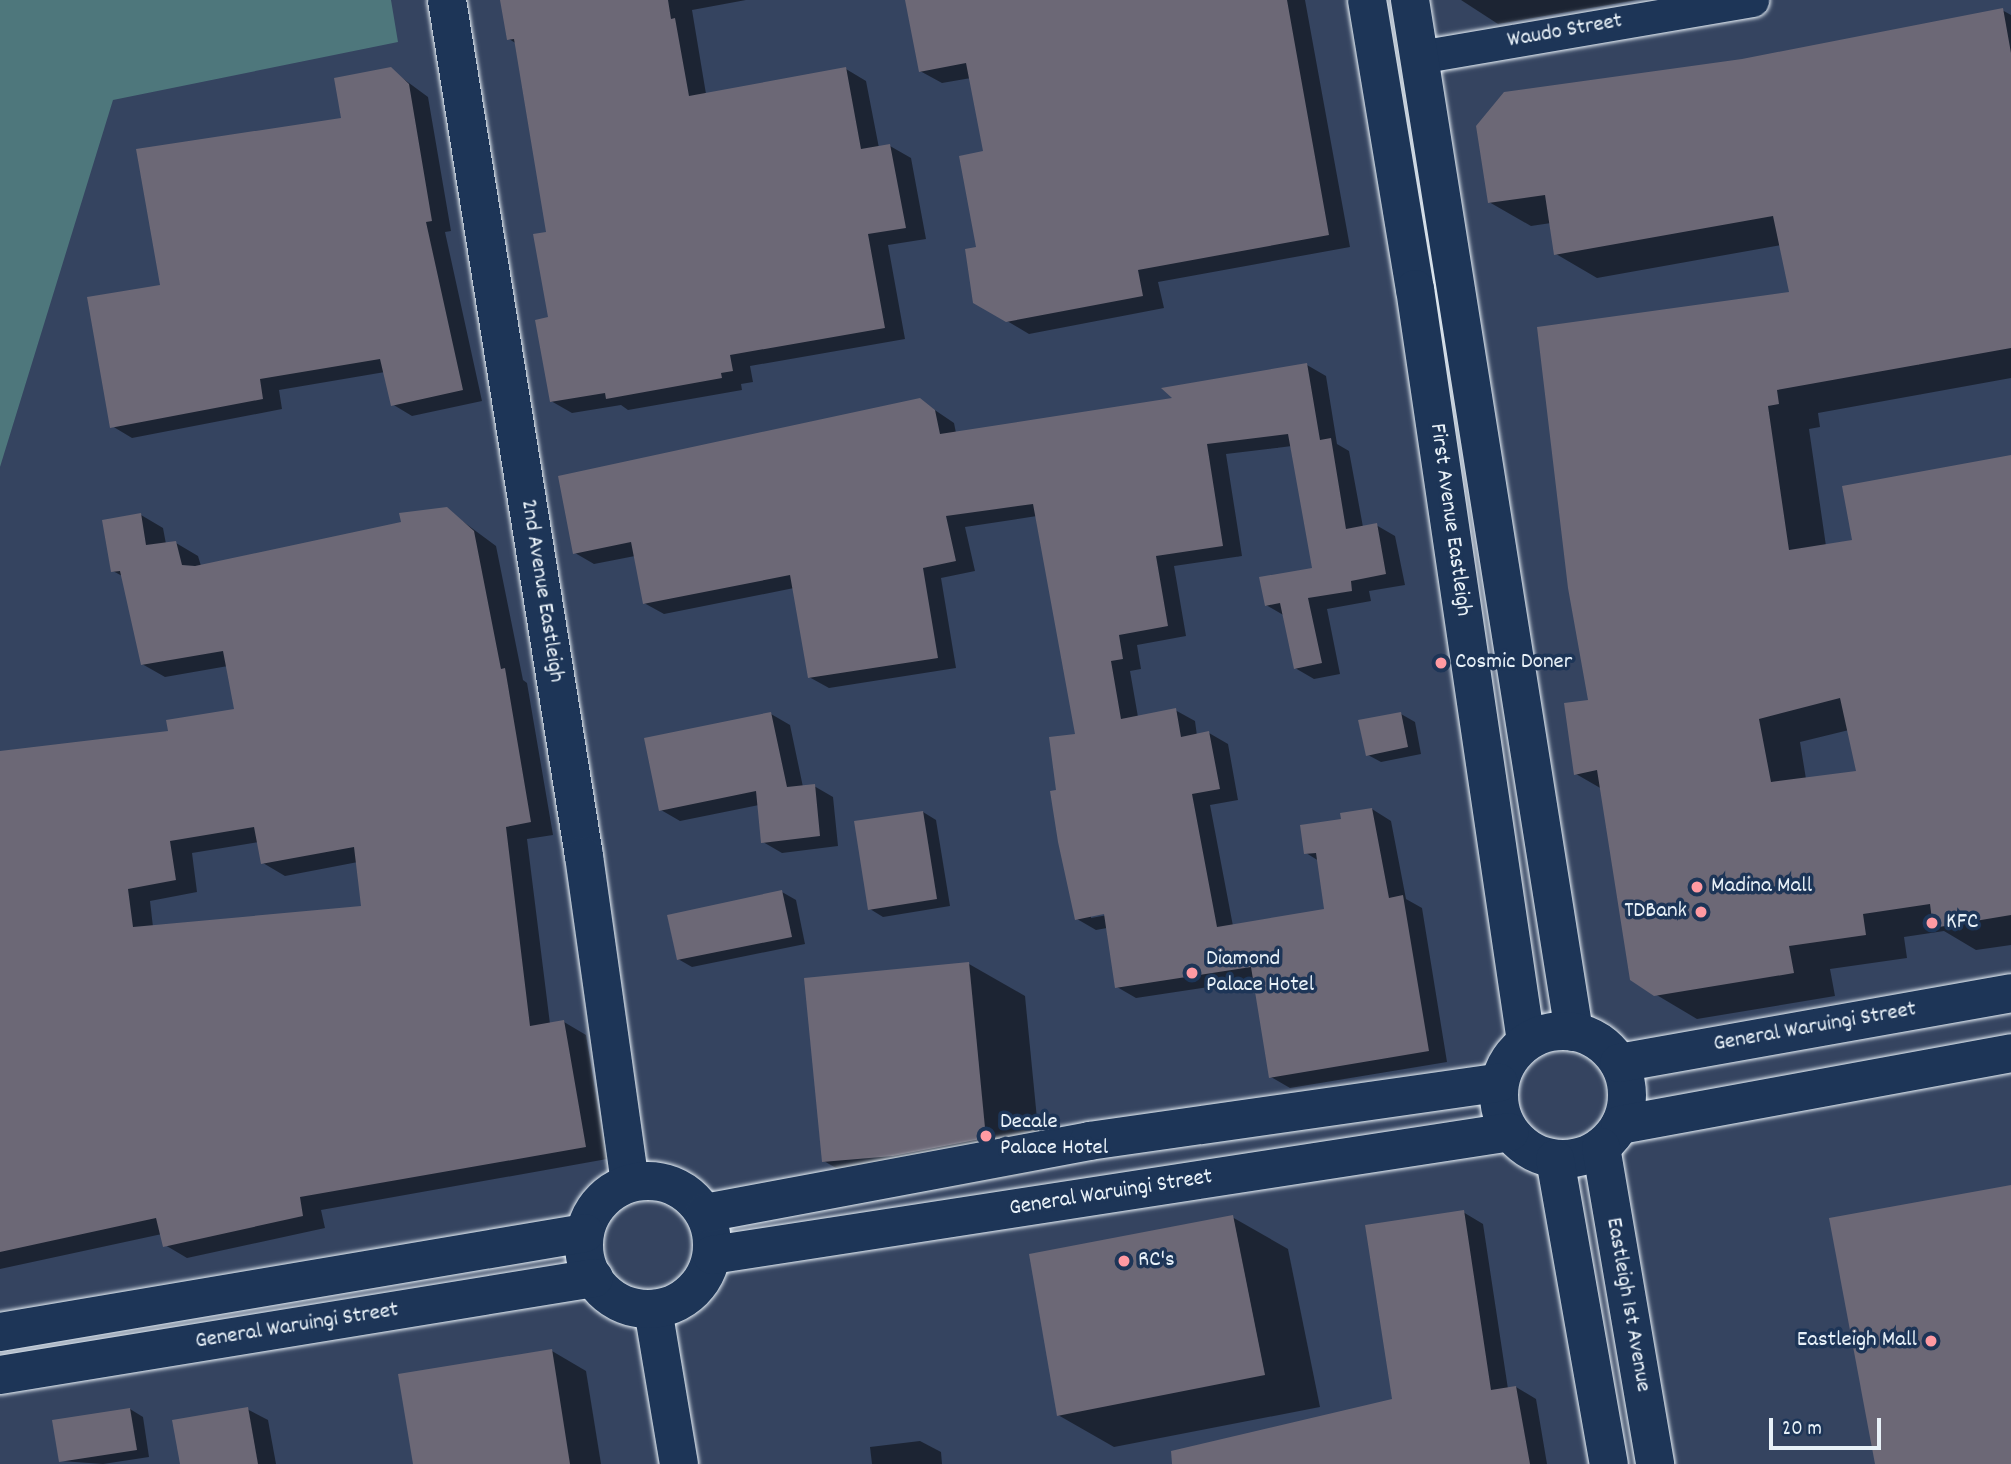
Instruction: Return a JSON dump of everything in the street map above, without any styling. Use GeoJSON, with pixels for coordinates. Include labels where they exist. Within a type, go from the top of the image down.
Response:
{"type":"FeatureCollection","features":[{"type":"Feature","properties":{"kind":"main road","name":"2nd Avenue Eastleigh"},"geometry":{"type":"LineString","coordinates":[[447,0],[584,856],[630,1183]]}},
{"type":"Feature","properties":{"kind":"main road","name":"First Avenue Eastleigh"},"geometry":{"type":"LineString","coordinates":[[1367,0],[1417,302],[1526,1042]]}},
{"type":"Feature","properties":{"kind":"main road","name":"First Avenue Eastleigh"},"geometry":{"type":"LineString","coordinates":[[1410,0],[1574,1032]]}},
{"type":"Feature","properties":{"kind":"main road","name":"General Waruingi Street"},"geometry":{"type":"LineString","coordinates":[[1619,1063],[2011,993]]}},
{"type":"Feature","properties":{"kind":"main road"},"geometry":{"type":"LineString","coordinates":[[1610,1136],[1627,1105],[1626,1083],[1619,1063],[1607,1048],[1574,1032],[1557,1031],[1526,1042],[1508,1060],[1499,1083],[1498,1100],[1510,1132],[1522,1145],[1555,1159],[1572,1159],[1610,1136],[2011,1053]]}},
{"type":"Feature","properties":{"kind":"main road"},"geometry":{"type":"LineString","coordinates":[[705,1213],[1089,1141],[1499,1083]]}},
{"type":"Feature","properties":{"kind":"main road","name":"General Waruingi Street"},"geometry":{"type":"LineString","coordinates":[[712,1255],[1510,1132]]}},
{"type":"Feature","properties":{"kind":"main road","name":"Eastleigh 1st Avenue"},"geometry":{"type":"LineString","coordinates":[[1610,1136],[1655,1464]]}},
{"type":"Feature","properties":{"kind":"main road","name":"Eastleigh 1st Avenue"},"geometry":{"type":"LineString","coordinates":[[1555,1159],[1609,1464]]}},
{"type":"Feature","properties":{"kind":"main road"},"geometry":{"type":"LineString","coordinates":[[652,1180],[673,1185],[691,1196],[705,1213],[712,1255],[692,1292],[674,1304],[653,1309],[619,1302],[594,1278],[584,1248],[585,1233],[601,1201],[630,1183],[652,1180]]}},
{"type":"Feature","properties":{"kind":"main road","name":"General Waruingi Street"},"geometry":{"type":"LineString","coordinates":[[0,1332],[585,1233]]}},
{"type":"Feature","properties":{"kind":"main road","name":"General Waruingi Street"},"geometry":{"type":"LineString","coordinates":[[0,1376],[594,1278]]}},
{"type":"Feature","properties":{"kind":"main road"},"geometry":{"type":"LineString","coordinates":[[653,1309],[679,1464]]}},
{"type":"Feature","properties":{"kind":"street","name":"Waudo Street"},"geometry":{"type":"LineString","coordinates":[[1419,57],[1752,0]]}},
{"type":"Feature","properties":{"kind":"green space"},"geometry":{"type":"Polygon","coordinates":[[[0,0],[391,0],[398,42],[113,100],[0,467],[0,0]]]}},
{"type":"Feature","properties":{"kind":"building"},"geometry":{"type":"Polygon","coordinates":[[[500,0],[668,0],[671,19],[675,18],[689,96],[846,67],[861,149],[890,144],[906,228],[868,234],[885,328],[730,355],[733,371],[721,373],[722,378],[606,399],[605,393],[550,402],[535,320],[548,317],[533,234],[546,232],[514,39],[507,40],[500,0]]]}},
{"type":"Feature","properties":{"kind":"building"},"geometry":{"type":"Polygon","coordinates":[[[905,0],[1287,0],[1329,235],[1138,270],[1143,296],[1006,322],[973,303],[965,249],[976,247],[959,156],[983,151],[966,63],[919,72],[905,0]]]}},
{"type":"Feature","properties":{"kind":"building"},"geometry":{"type":"Polygon","coordinates":[[[2003,8],[2011,53],[2011,348],[1777,390],[1779,404],[1768,406],[1789,550],[1852,540],[1842,486],[2011,455],[2011,915],[1933,928],[1930,904],[1863,914],[1866,935],[1789,946],[1794,973],[1654,996],[1630,980],[1597,770],[1574,775],[1564,703],[1588,700],[1568,588],[1537,327],[1789,292],[1773,216],[1554,255],[1545,195],[1488,203],[1476,126],[1504,92],[1742,59],[2003,8]],[[1840,698],[1759,719],[1771,782],[1856,771],[1840,698]]]}},
{"type":"Feature","properties":{"kind":"building"},"geometry":{"type":"Polygon","coordinates":[[[391,67],[409,84],[432,221],[426,222],[463,390],[391,406],[380,359],[260,379],[263,399],[110,428],[87,297],[160,285],[136,149],[341,118],[334,78],[391,67]]]}},
{"type":"Feature","properties":{"kind":"building"},"geometry":{"type":"Polygon","coordinates":[[[1307,363],[1320,440],[1331,438],[1346,529],[1377,523],[1386,574],[1351,581],[1352,591],[1308,598],[1322,663],[1294,669],[1280,603],[1265,606],[1259,577],[1312,568],[1288,434],[1207,444],[1223,546],[1156,556],[1168,626],[1119,635],[1123,659],[1111,661],[1121,719],[1176,708],[1181,737],[1209,731],[1220,789],[1192,794],[1217,927],[1324,909],[1316,853],[1304,854],[1300,825],[1341,819],[1340,813],[1372,808],[1389,898],[1403,895],[1429,1051],[1269,1078],[1251,967],[1115,988],[1104,914],[1075,920],[1058,842],[1050,791],[1056,790],[1049,737],[1075,734],[1033,504],[946,516],[956,561],[923,568],[938,658],[808,678],[790,575],[643,604],[631,542],[573,554],[558,476],[920,398],[935,410],[940,434],[1172,398],[1161,388],[1307,363]]]}},
{"type":"Feature","properties":{"kind":"building"},"geometry":{"type":"Polygon","coordinates":[[[447,507],[474,531],[501,669],[505,668],[531,822],[506,827],[530,1026],[564,1020],[586,1147],[300,1197],[303,1216],[163,1247],[156,1218],[0,1252],[0,751],[168,731],[166,720],[234,709],[223,651],[141,665],[120,571],[111,572],[102,520],[141,513],[146,545],[176,541],[182,565],[195,566],[401,522],[399,513],[447,507]],[[254,827],[170,841],[176,880],[128,889],[133,927],[361,906],[354,847],[261,864],[254,827]]]}},
{"type":"Feature","properties":{"kind":"building"},"geometry":{"type":"Polygon","coordinates":[[[771,712],[787,787],[815,784],[820,836],[761,843],[756,791],[659,811],[644,738],[771,712]]]}},
{"type":"Feature","properties":{"kind":"building"},"geometry":{"type":"Polygon","coordinates":[[[1401,712],[1408,747],[1366,756],[1358,720],[1401,712]]]}},
{"type":"Feature","properties":{"kind":"building"},"geometry":{"type":"Polygon","coordinates":[[[923,811],[937,899],[868,910],[854,821],[923,811]]]}},
{"type":"Feature","properties":{"kind":"building"},"geometry":{"type":"Polygon","coordinates":[[[782,890],[792,937],[677,960],[667,915],[782,890]]]}},
{"type":"Feature","properties":{"kind":"building"},"geometry":{"type":"Polygon","coordinates":[[[969,962],[986,1138],[893,1156],[822,1162],[804,978],[969,962]]]}},
{"type":"Feature","properties":{"kind":"building","name":"Eastleigh Mall"},"geometry":{"type":"Polygon","coordinates":[[[2011,1185],[2011,1464],[1875,1464],[1829,1218],[2011,1185]]]}},
{"type":"Feature","properties":{"kind":"building"},"geometry":{"type":"Polygon","coordinates":[[[1464,1210],[1491,1390],[1516,1386],[1530,1464],[1172,1464],[1171,1451],[1392,1399],[1365,1225],[1464,1210]]]}},
{"type":"Feature","properties":{"kind":"building"},"geometry":{"type":"Polygon","coordinates":[[[1233,1215],[1265,1375],[1057,1416],[1029,1254],[1233,1215]]]}},
{"type":"Feature","properties":{"kind":"building"},"geometry":{"type":"Polygon","coordinates":[[[552,1349],[570,1464],[413,1464],[398,1374],[552,1349]]]}},
{"type":"Feature","properties":{"kind":"building"},"geometry":{"type":"Polygon","coordinates":[[[248,1407],[258,1464],[180,1464],[172,1420],[248,1407]]]}},
{"type":"Feature","properties":{"kind":"building"},"geometry":{"type":"Polygon","coordinates":[[[130,1408],[137,1450],[59,1462],[52,1420],[130,1408]]]}},
{"type":"Feature","properties":{"kind":"place","name":"Cosmic Doner"},"geometry":{"type":"Point","coordinates":[1441,663]}},
{"type":"Feature","properties":{"kind":"place","name":"Madina Mall"},"geometry":{"type":"Point","coordinates":[1697,887]}},
{"type":"Feature","properties":{"kind":"place","name":"TDBank"},"geometry":{"type":"Point","coordinates":[1701,912]}},
{"type":"Feature","properties":{"kind":"place","name":"KFC"},"geometry":{"type":"Point","coordinates":[1932,923]}},
{"type":"Feature","properties":{"kind":"place","name":"Diamond Palace Hotel"},"geometry":{"type":"Point","coordinates":[1192,973]}},
{"type":"Feature","properties":{"kind":"place","name":"Decale Palace Hotel"},"geometry":{"type":"Point","coordinates":[986,1136]}},
{"type":"Feature","properties":{"kind":"place","name":"RC's"},"geometry":{"type":"Point","coordinates":[1124,1261]}},
{"type":"Feature","properties":{"kind":"place","name":"Eastleigh Mall"},"geometry":{"type":"Point","coordinates":[1931,1341]}}]}
